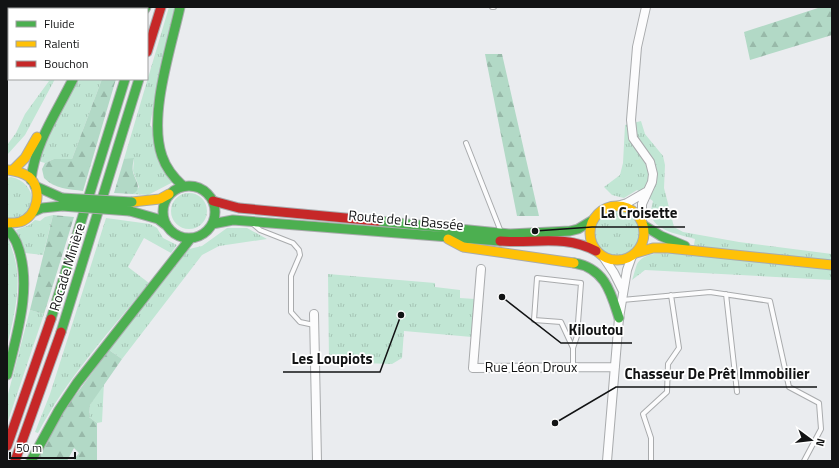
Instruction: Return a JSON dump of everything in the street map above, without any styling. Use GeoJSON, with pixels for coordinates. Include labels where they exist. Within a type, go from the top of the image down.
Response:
{"type":"FeatureCollection","features":[{"type":"Feature","properties":{"kind":"main road"},"geometry":{"type":"LineString","coordinates":[[148,49],[161,7]]}},
{"type":"Feature","properties":{"kind":"main road"},"geometry":{"type":"LineString","coordinates":[[180,7],[160,103],[158,136],[162,159],[173,176],[183,186]]}},
{"type":"Feature","properties":{"kind":"main road"},"geometry":{"type":"LineString","coordinates":[[10,170],[29,152],[65,80]]}},
{"type":"Feature","properties":{"kind":"main road"},"geometry":{"type":"LineString","coordinates":[[33,212],[37,204],[38,194],[33,183],[33,163],[40,144],[72,80]]}},
{"type":"Feature","properties":{"kind":"main road","name":"Rocade Minière"},"geometry":{"type":"LineString","coordinates":[[7,446],[51,321],[124,80]]}},
{"type":"Feature","properties":{"kind":"main road","name":"Rocade Minière"},"geometry":{"type":"LineString","coordinates":[[15,461],[66,319],[139,80]]}},
{"type":"Feature","properties":{"kind":"main road"},"geometry":{"type":"LineString","coordinates":[[10,170],[20,171],[33,183],[62,202]]}},
{"type":"Feature","properties":{"kind":"main road"},"geometry":{"type":"LineString","coordinates":[[7,223],[21,222],[33,212],[62,202],[131,207],[158,218],[176,235],[190,239],[201,236],[212,224],[215,213],[213,201],[208,194],[201,188],[192,186],[183,186],[160,199],[131,207]]}},
{"type":"Feature","properties":{"kind":"main road"},"geometry":{"type":"LineString","coordinates":[[166,225],[162,213],[163,206],[170,194]]}},
{"type":"Feature","properties":{"kind":"main road","name":"Route de La Bassée"},"geometry":{"type":"LineString","coordinates":[[213,201],[239,208],[278,210],[501,233],[570,231],[578,229],[593,220]]}},
{"type":"Feature","properties":{"kind":"main road"},"geometry":{"type":"LineString","coordinates":[[699,251],[661,236],[642,223],[632,210],[617,206],[603,210],[593,220],[590,236],[596,251],[604,258],[618,261],[653,248],[699,251],[832,265]]}},
{"type":"Feature","properties":{"kind":"main road","name":"Route de La Bassée"},"geometry":{"type":"LineString","coordinates":[[212,224],[233,220],[509,242],[525,242],[546,239],[573,241],[586,244],[596,251]]}},
{"type":"Feature","properties":{"kind":"main road"},"geometry":{"type":"LineString","coordinates":[[634,255],[643,243],[642,223]]}},
{"type":"Feature","properties":{"kind":"main road"},"geometry":{"type":"LineString","coordinates":[[7,228],[14,239],[19,252],[23,278],[21,311],[7,375]]}},
{"type":"Feature","properties":{"kind":"main road"},"geometry":{"type":"LineString","coordinates":[[444,237],[463,247],[580,264],[598,274],[608,285],[619,318]]}},
{"type":"Feature","properties":{"kind":"main road"},"geometry":{"type":"LineString","coordinates":[[31,461],[59,410],[77,383],[190,239]]}},
{"type":"Feature","properties":{"kind":"street"},"geometry":{"type":"LineString","coordinates":[[642,223],[642,204],[646,192],[652,182],[653,174],[650,162],[633,138],[631,120],[637,47],[646,7]]}},
{"type":"Feature","properties":{"kind":"street"},"geometry":{"type":"LineString","coordinates":[[617,206],[627,203],[646,192]]}},
{"type":"Feature","properties":{"kind":"street"},"geometry":{"type":"LineString","coordinates":[[607,461],[619,318],[627,270],[634,255]]}},
{"type":"Feature","properties":{"kind":"street"},"geometry":{"type":"LineString","coordinates":[[604,258],[614,273],[622,296]]}},
{"type":"Feature","properties":{"kind":"street","name":"Rue Léon Droux"},"geometry":{"type":"LineString","coordinates":[[481,269],[473,368],[615,367]]}},
{"type":"Feature","properties":{"kind":"street"},"geometry":{"type":"LineString","coordinates":[[314,314],[317,461]]}},
{"type":"Feature","properties":{"kind":"lane"},"geometry":{"type":"LineString","coordinates":[[466,143],[501,233]]}},
{"type":"Feature","properties":{"kind":"lane"},"geometry":{"type":"LineString","coordinates":[[250,221],[260,230],[297,246],[300,255],[291,276],[291,312],[300,322],[307,325],[315,325]]}},
{"type":"Feature","properties":{"kind":"lane"},"geometry":{"type":"LineString","coordinates":[[573,348],[561,322],[534,320],[537,278],[581,283],[577,336],[573,348],[573,367]]}},
{"type":"Feature","properties":{"kind":"lane"},"geometry":{"type":"LineString","coordinates":[[622,296],[671,295],[710,292],[770,301],[789,387],[820,403],[821,429],[804,461]]}},
{"type":"Feature","properties":{"kind":"lane"},"geometry":{"type":"LineString","coordinates":[[726,294],[737,392]]}},
{"type":"Feature","properties":{"kind":"lane"},"geometry":{"type":"LineString","coordinates":[[650,461],[651,438],[643,414],[667,392],[668,364],[679,348],[671,295]]}},
{"type":"Feature","properties":{"kind":"green space"},"geometry":{"type":"Polygon","coordinates":[[[7,7],[67,7],[8,8],[7,77],[7,7]]]}},
{"type":"Feature","properties":{"kind":"green space"},"geometry":{"type":"Polygon","coordinates":[[[169,7],[176,7],[162,60],[150,125],[175,181],[148,195],[133,194],[139,187],[133,171],[134,159],[124,159],[169,7]]]}},
{"type":"Feature","properties":{"kind":"green space"},"geometry":{"type":"Polygon","coordinates":[[[821,7],[832,7],[832,35],[750,60],[744,32],[821,7]]]}},
{"type":"Feature","properties":{"kind":"green space"},"geometry":{"type":"Polygon","coordinates":[[[485,54],[502,54],[539,216],[517,216],[485,54]]]}},
{"type":"Feature","properties":{"kind":"green space"},"geometry":{"type":"Polygon","coordinates":[[[40,80],[54,80],[25,135],[7,155],[7,145],[16,133],[25,114],[49,81],[40,80]]]}},
{"type":"Feature","properties":{"kind":"green space"},"geometry":{"type":"Polygon","coordinates":[[[74,80],[102,80],[72,159],[54,159],[45,163],[38,161],[74,80]]]}},
{"type":"Feature","properties":{"kind":"green space"},"geometry":{"type":"Polygon","coordinates":[[[102,80],[116,80],[83,191],[62,188],[48,182],[44,178],[42,169],[45,163],[54,159],[72,159],[102,80]]]}},
{"type":"Feature","properties":{"kind":"green space"},"geometry":{"type":"Polygon","coordinates":[[[641,121],[645,134],[663,156],[665,165],[664,188],[674,227],[683,232],[739,242],[832,254],[832,280],[645,270],[632,280],[637,264],[641,259],[647,256],[663,253],[692,256],[695,239],[676,234],[657,225],[651,214],[653,201],[637,190],[624,198],[612,195],[604,187],[620,175],[623,163],[625,125],[641,121]]]}},
{"type":"Feature","properties":{"kind":"green space"},"geometry":{"type":"Polygon","coordinates":[[[134,158],[133,170],[138,184],[138,190],[133,194],[114,193],[124,159],[134,158]]]}},
{"type":"Feature","properties":{"kind":"green space"},"geometry":{"type":"Polygon","coordinates":[[[11,177],[25,184],[32,196],[32,202],[31,208],[27,213],[20,217],[7,218],[7,178],[11,177]]]}},
{"type":"Feature","properties":{"kind":"green space"},"geometry":{"type":"Polygon","coordinates":[[[193,193],[202,198],[206,204],[206,218],[202,224],[193,229],[185,229],[176,224],[172,218],[171,207],[176,198],[182,194],[193,193]]]}},
{"type":"Feature","properties":{"kind":"green space"},"geometry":{"type":"Polygon","coordinates":[[[617,210],[630,214],[636,220],[640,233],[636,246],[630,252],[617,256],[604,252],[598,246],[594,233],[598,220],[604,214],[617,210]]]}},
{"type":"Feature","properties":{"kind":"green space"},"geometry":{"type":"Polygon","coordinates":[[[53,215],[43,255],[25,253],[16,230],[29,225],[35,220],[40,221],[45,217],[53,215]]]}},
{"type":"Feature","properties":{"kind":"green space"},"geometry":{"type":"Polygon","coordinates":[[[53,215],[74,217],[44,314],[30,310],[53,215]]]}},
{"type":"Feature","properties":{"kind":"green space"},"geometry":{"type":"Polygon","coordinates":[[[106,218],[150,224],[157,228],[163,238],[177,245],[171,253],[144,238],[128,267],[149,283],[104,337],[76,374],[49,413],[38,433],[35,432],[50,394],[106,218]]]}},
{"type":"Feature","properties":{"kind":"green space"},"geometry":{"type":"Polygon","coordinates":[[[227,228],[247,228],[267,239],[219,246],[202,255],[122,359],[109,350],[189,249],[202,246],[227,228]]]}},
{"type":"Feature","properties":{"kind":"green space"},"geometry":{"type":"Polygon","coordinates":[[[7,235],[16,264],[18,285],[16,305],[7,346],[7,235]]]}},
{"type":"Feature","properties":{"kind":"green space"},"geometry":{"type":"Polygon","coordinates":[[[328,274],[435,283],[435,287],[460,290],[460,298],[475,299],[472,337],[404,331],[402,358],[392,364],[329,362],[328,274]]]}},
{"type":"Feature","properties":{"kind":"green space"},"geometry":{"type":"Polygon","coordinates":[[[30,310],[44,314],[7,424],[7,398],[30,310]]]}},
{"type":"Feature","properties":{"kind":"green space"},"geometry":{"type":"Polygon","coordinates":[[[109,350],[122,359],[90,405],[89,417],[97,423],[97,461],[73,461],[79,453],[74,448],[67,461],[35,461],[63,412],[109,350]]]}},
{"type":"Feature","properties":{"kind":"green space"},"geometry":{"type":"Polygon","coordinates":[[[104,382],[102,422],[97,423],[89,417],[90,405],[104,382]]]}},
{"type":"Feature","properties":{"kind":"traffic: fast"},"geometry":{"type":"LineString","coordinates":[[180,7],[162,82],[159,102],[158,140],[166,165],[176,180],[183,186]]}},
{"type":"Feature","properties":{"kind":"traffic: fast"},"geometry":{"type":"LineString","coordinates":[[31,180],[33,166],[42,140],[72,80]]}},
{"type":"Feature","properties":{"kind":"traffic: fast"},"geometry":{"type":"LineString","coordinates":[[51,319],[125,80]]}},
{"type":"Feature","properties":{"kind":"traffic: fast"},"geometry":{"type":"LineString","coordinates":[[61,332],[139,80]]}},
{"type":"Feature","properties":{"kind":"traffic: fast"},"geometry":{"type":"LineString","coordinates":[[35,186],[62,198]]}},
{"type":"Feature","properties":{"kind":"traffic: fast"},"geometry":{"type":"LineString","coordinates":[[184,186],[194,186],[208,193],[215,207],[215,212],[215,217],[208,231],[194,238],[184,238],[174,234],[167,227],[163,217],[163,207],[167,197],[174,190],[184,186]]}},
{"type":"Feature","properties":{"kind":"traffic: fast"},"geometry":{"type":"LineString","coordinates":[[62,198],[132,202]]}},
{"type":"Feature","properties":{"kind":"traffic: fast"},"geometry":{"type":"LineString","coordinates":[[33,212],[42,208],[62,206]]}},
{"type":"Feature","properties":{"kind":"traffic: fast"},"geometry":{"type":"LineString","coordinates":[[62,206],[130,211]]}},
{"type":"Feature","properties":{"kind":"traffic: fast"},"geometry":{"type":"LineString","coordinates":[[130,211],[158,219],[166,225]]}},
{"type":"Feature","properties":{"kind":"traffic: fast"},"geometry":{"type":"LineString","coordinates":[[212,224],[233,220],[500,241]]}},
{"type":"Feature","properties":{"kind":"traffic: fast"},"geometry":{"type":"LineString","coordinates":[[378,221],[510,234],[570,231],[578,229],[593,220]]}},
{"type":"Feature","properties":{"kind":"traffic: fast"},"geometry":{"type":"LineString","coordinates":[[643,225],[661,236],[685,246]]}},
{"type":"Feature","properties":{"kind":"traffic: fast"},"geometry":{"type":"LineString","coordinates":[[7,228],[17,244],[22,260],[24,276],[22,310],[7,375]]}},
{"type":"Feature","properties":{"kind":"traffic: fast"},"geometry":{"type":"LineString","coordinates":[[31,461],[59,410],[77,383],[190,239]]}},
{"type":"Feature","properties":{"kind":"traffic: fast"},"geometry":{"type":"LineString","coordinates":[[574,263],[585,266],[600,276],[609,291],[619,318]]}},
{"type":"Feature","properties":{"kind":"traffic: slow"},"geometry":{"type":"LineString","coordinates":[[13,170],[25,158],[37,137]]}},
{"type":"Feature","properties":{"kind":"traffic: slow"},"geometry":{"type":"LineString","coordinates":[[7,223],[20,222],[26,219],[34,208],[37,195],[36,188],[29,177],[19,172],[8,170]]}},
{"type":"Feature","properties":{"kind":"traffic: slow"},"geometry":{"type":"LineString","coordinates":[[132,202],[160,199],[169,194]]}},
{"type":"Feature","properties":{"kind":"traffic: slow"},"geometry":{"type":"LineString","coordinates":[[612,206],[622,206],[632,210],[640,218],[644,228],[644,233],[644,238],[640,248],[632,256],[622,260],[612,260],[602,256],[594,248],[590,238],[590,228],[594,218],[602,210],[612,206]]}},
{"type":"Feature","properties":{"kind":"traffic: slow"},"geometry":{"type":"LineString","coordinates":[[448,239],[463,247],[574,263]]}},
{"type":"Feature","properties":{"kind":"traffic: slow"},"geometry":{"type":"LineString","coordinates":[[636,253],[653,248],[668,248],[832,265]]}},
{"type":"Feature","properties":{"kind":"traffic: jam"},"geometry":{"type":"LineString","coordinates":[[148,49],[161,7]]}},
{"type":"Feature","properties":{"kind":"traffic: jam"},"geometry":{"type":"LineString","coordinates":[[213,201],[239,208],[378,221]]}},
{"type":"Feature","properties":{"kind":"traffic: jam"},"geometry":{"type":"LineString","coordinates":[[500,241],[561,241],[584,246],[596,251]]}},
{"type":"Feature","properties":{"kind":"traffic: jam"},"geometry":{"type":"LineString","coordinates":[[7,446],[51,319]]}},
{"type":"Feature","properties":{"kind":"traffic: jam"},"geometry":{"type":"LineString","coordinates":[[15,461],[61,332]]}},
{"type":"Feature","properties":{"kind":"place","name":"La Croisette"},"geometry":{"type":"Point","coordinates":[535,231]}},
{"type":"Feature","properties":{"kind":"place","name":"Kiloutou"},"geometry":{"type":"Point","coordinates":[502,297]}},
{"type":"Feature","properties":{"kind":"place","name":"Les Loupiots"},"geometry":{"type":"Point","coordinates":[401,315]}},
{"type":"Feature","properties":{"kind":"place","name":"Chasseur De Prêt Immobilier"},"geometry":{"type":"Point","coordinates":[555,423]}}]}
